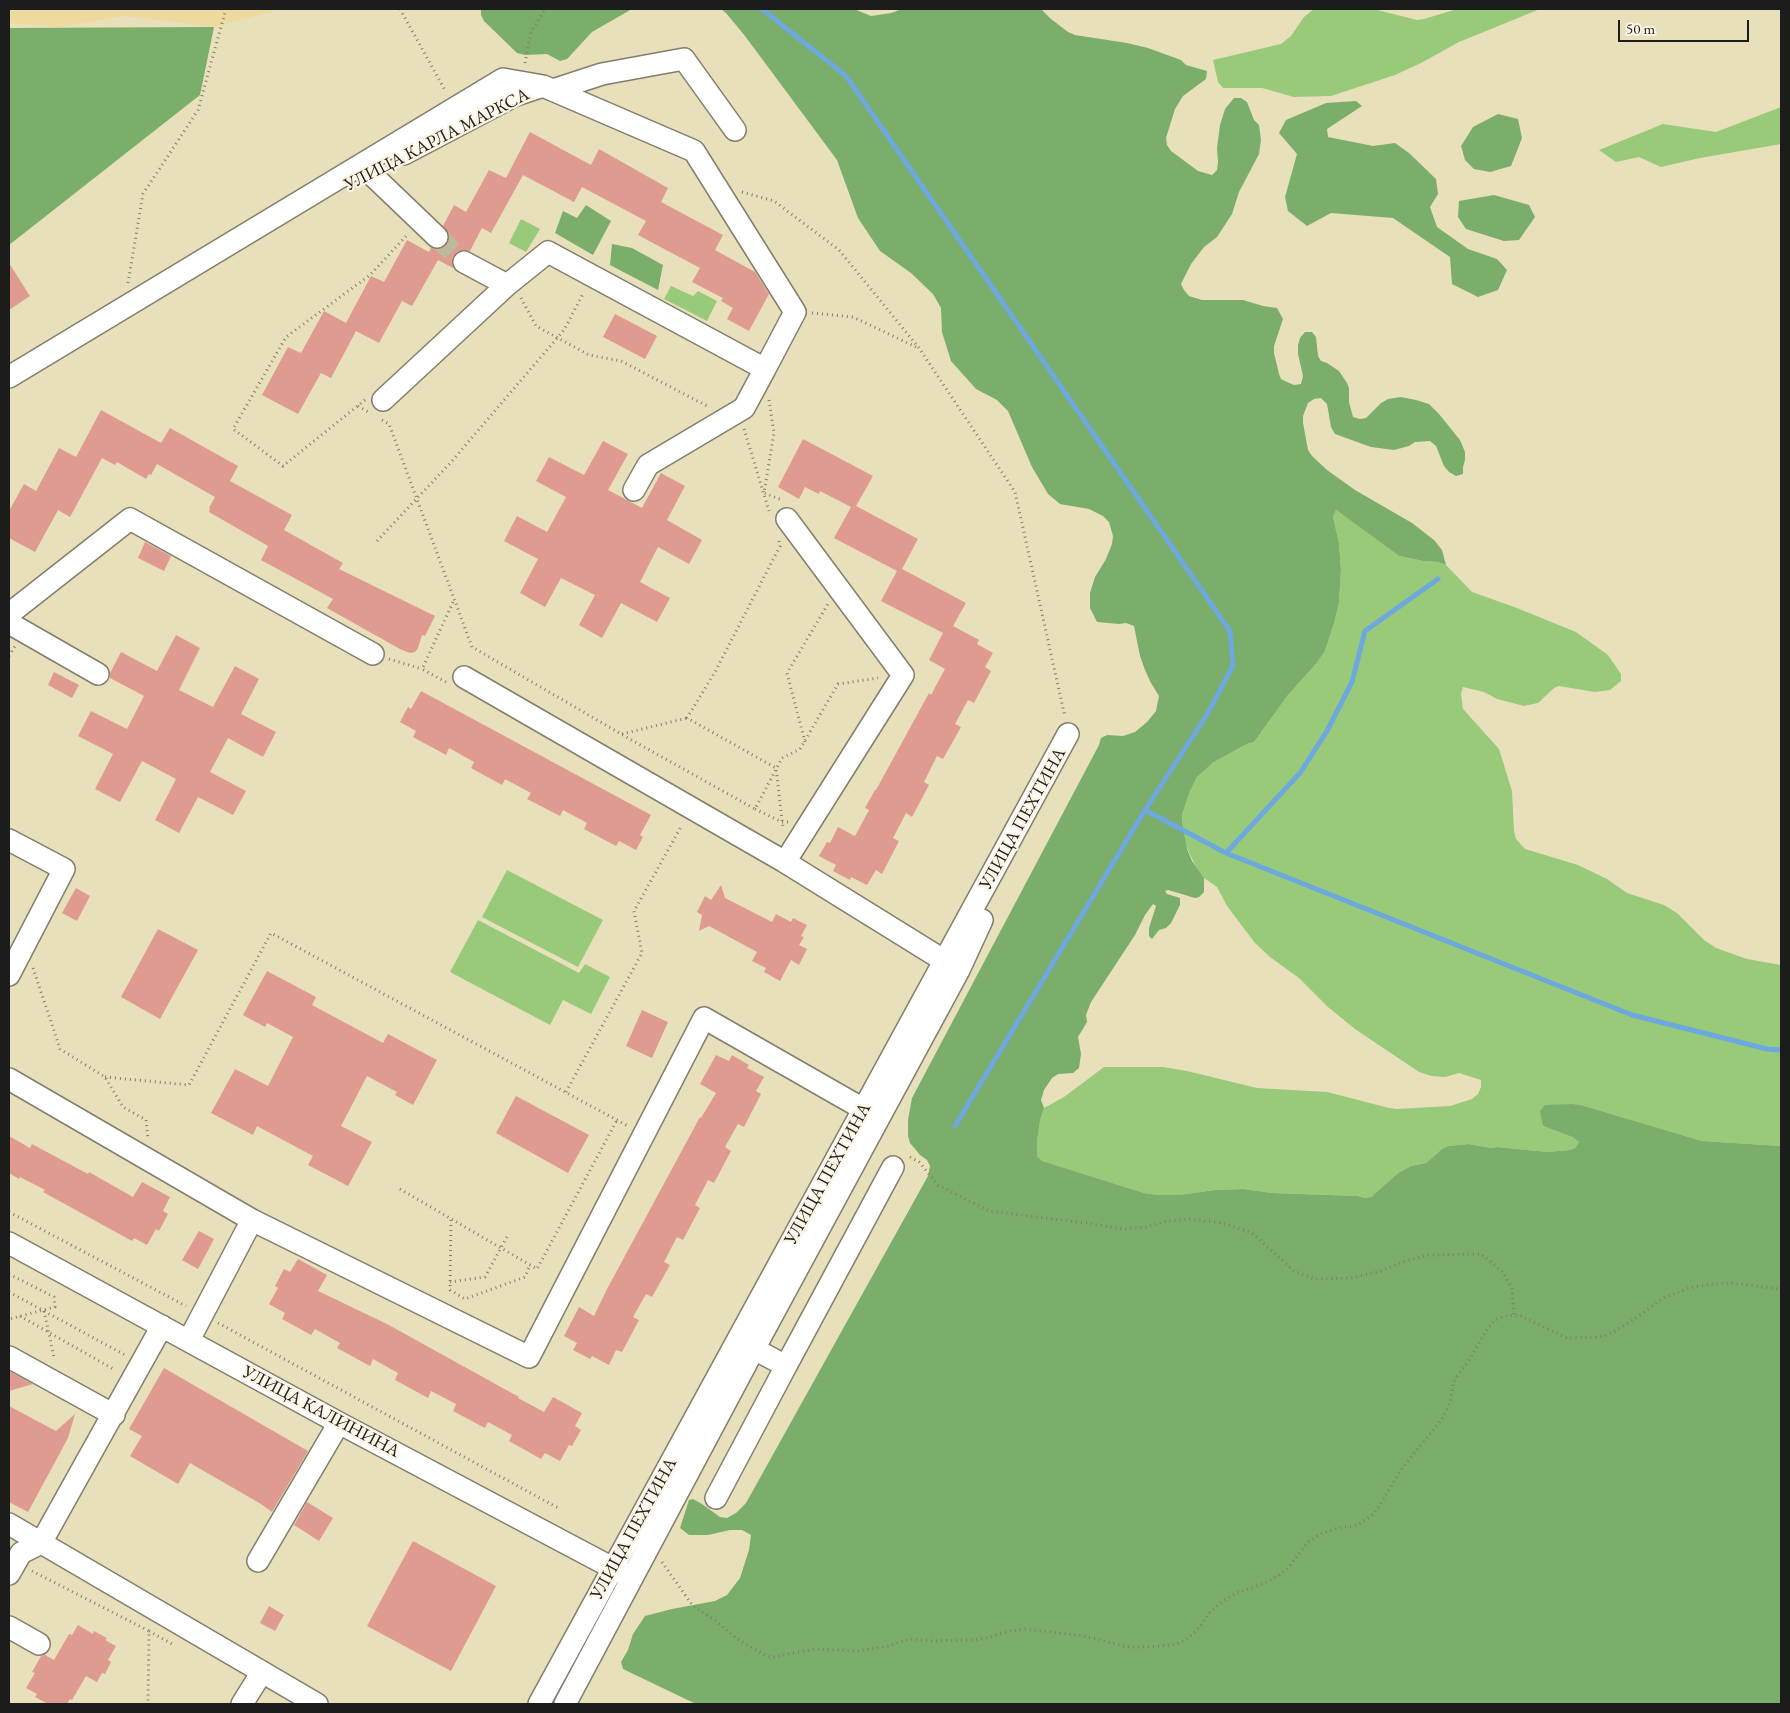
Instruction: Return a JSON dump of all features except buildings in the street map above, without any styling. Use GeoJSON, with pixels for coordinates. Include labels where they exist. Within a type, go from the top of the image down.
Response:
{"type":"FeatureCollection","features":[{"type":"Feature","properties":{"kind":"street"},"geometry":{"type":"LineString","coordinates":[[548,88],[602,74],[684,59],[736,130]]}},
{"type":"Feature","properties":{"kind":"street","name":"УЛИЦА КАРЛА МАРКСА"},"geometry":{"type":"LineString","coordinates":[[9,377],[503,79],[548,88]]}},
{"type":"Feature","properties":{"kind":"street","name":"УЛИЦА КАРЛА МАРКСА"},"geometry":{"type":"LineString","coordinates":[[9,392],[369,172],[516,95],[548,88]]}},
{"type":"Feature","properties":{"kind":"street"},"geometry":{"type":"LineString","coordinates":[[548,88],[694,151],[795,312],[744,408],[648,465],[634,490]]}},
{"type":"Feature","properties":{"kind":"street"},"geometry":{"type":"LineString","coordinates":[[369,172],[437,237]]}},
{"type":"Feature","properties":{"kind":"street"},"geometry":{"type":"LineString","coordinates":[[379,411],[507,285],[548,252],[765,369]]}},
{"type":"Feature","properties":{"kind":"street"},"geometry":{"type":"LineString","coordinates":[[464,262],[507,285]]}},
{"type":"Feature","properties":{"kind":"street"},"geometry":{"type":"LineString","coordinates":[[783,514],[903,674],[785,862]]}},
{"type":"Feature","properties":{"kind":"street"},"geometry":{"type":"LineString","coordinates":[[9,614],[130,519],[373,654]]}},
{"type":"Feature","properties":{"kind":"street"},"geometry":{"type":"LineString","coordinates":[[9,623],[98,674]]}},
{"type":"Feature","properties":{"kind":"street"},"geometry":{"type":"LineString","coordinates":[[456,680],[785,862],[952,966]]}},
{"type":"Feature","properties":{"kind":"street","name":"УЛИЦА ПЕХТИНА"},"geometry":{"type":"LineString","coordinates":[[539,1704],[613,1567],[871,1114],[952,966],[1068,734]]}},
{"type":"Feature","properties":{"kind":"street"},"geometry":{"type":"LineString","coordinates":[[9,840],[64,869],[9,975]]}},
{"type":"Feature","properties":{"kind":"street"},"geometry":{"type":"LineString","coordinates":[[9,1079],[252,1220],[529,1357],[704,1018],[871,1114]]}},
{"type":"Feature","properties":{"kind":"street","name":"УЛИЦА ПЕХТИНА"},"geometry":{"type":"LineString","coordinates":[[565,1704],[869,1138],[871,1114]]}},
{"type":"Feature","properties":{"kind":"street"},"geometry":{"type":"LineString","coordinates":[[716,1498],[898,1160]]}},
{"type":"Feature","properties":{"kind":"street"},"geometry":{"type":"LineString","coordinates":[[189,1340],[252,1220]]}},
{"type":"Feature","properties":{"kind":"street","name":"УЛИЦА КАЛИНИНА"},"geometry":{"type":"LineString","coordinates":[[9,1243],[339,1423],[633,1579]]}},
{"type":"Feature","properties":{"kind":"street"},"geometry":{"type":"LineString","coordinates":[[12,1568],[21,1553],[41,1544],[162,1326]]}},
{"type":"Feature","properties":{"kind":"street"},"geometry":{"type":"LineString","coordinates":[[754,1349],[786,1366]]}},
{"type":"Feature","properties":{"kind":"street"},"geometry":{"type":"LineString","coordinates":[[9,1356],[114,1415]]}},
{"type":"Feature","properties":{"kind":"street"},"geometry":{"type":"LineString","coordinates":[[258,1561],[339,1423]]}},
{"type":"Feature","properties":{"kind":"street"},"geometry":{"type":"LineString","coordinates":[[9,1524],[317,1704]]}},
{"type":"Feature","properties":{"kind":"street"},"geometry":{"type":"LineString","coordinates":[[9,1627],[39,1644]]}},
{"type":"Feature","properties":{"kind":"street"},"geometry":{"type":"LineString","coordinates":[[242,1704],[262,1672]]}},
{"type":"Feature","properties":{"kind":"path"},"geometry":{"type":"LineString","coordinates":[[123,308],[143,194],[198,110],[226,9]]}},
{"type":"Feature","properties":{"kind":"path"},"geometry":{"type":"LineString","coordinates":[[400,9],[454,108]]}},
{"type":"Feature","properties":{"kind":"path"},"geometry":{"type":"LineString","coordinates":[[521,82],[531,32],[545,9]]}},
{"type":"Feature","properties":{"kind":"path"},"geometry":{"type":"LineString","coordinates":[[720,192],[741,192],[774,201],[839,250],[919,348],[1015,492],[1068,734]]}},
{"type":"Feature","properties":{"kind":"path"},"geometry":{"type":"LineString","coordinates":[[377,541],[452,461],[564,330],[591,275]]}},
{"type":"Feature","properties":{"kind":"path"},"geometry":{"type":"LineString","coordinates":[[507,285],[520,296],[536,326],[589,354],[621,361],[705,404],[744,429],[764,493],[783,514]]}},
{"type":"Feature","properties":{"kind":"path"},"geometry":{"type":"LineString","coordinates":[[795,312],[853,317],[919,348]]}},
{"type":"Feature","properties":{"kind":"path"},"geometry":{"type":"LineString","coordinates":[[764,493],[774,433],[765,369]]}},
{"type":"Feature","properties":{"kind":"path"},"geometry":{"type":"LineString","coordinates":[[358,406],[379,411],[389,424],[472,647],[755,809],[782,822],[811,821]]}},
{"type":"Feature","properties":{"kind":"path"},"geometry":{"type":"LineString","coordinates":[[764,493],[783,514]]}},
{"type":"Feature","properties":{"kind":"path"},"geometry":{"type":"LineString","coordinates":[[687,718],[714,672],[780,546],[777,538]]}},
{"type":"Feature","properties":{"kind":"path"},"geometry":{"type":"LineString","coordinates":[[805,742],[787,673],[838,586]]}},
{"type":"Feature","properties":{"kind":"path"},"geometry":{"type":"LineString","coordinates":[[422,669],[455,600]]}},
{"type":"Feature","properties":{"kind":"path"},"geometry":{"type":"LineString","coordinates":[[373,654],[456,680]]}},
{"type":"Feature","properties":{"kind":"path"},"geometry":{"type":"LineString","coordinates":[[755,809],[782,758],[800,749],[838,684],[903,674]]}},
{"type":"Feature","properties":{"kind":"path"},"geometry":{"type":"LineString","coordinates":[[622,734],[687,718],[776,768]]}},
{"type":"Feature","properties":{"kind":"path"},"geometry":{"type":"LineString","coordinates":[[776,768],[783,831]]}},
{"type":"Feature","properties":{"kind":"path"},"geometry":{"type":"LineString","coordinates":[[566,1092],[642,953],[634,911],[682,824]]}},
{"type":"Feature","properties":{"kind":"path"},"geometry":{"type":"LineString","coordinates":[[23,949],[28,952],[60,1049],[105,1076],[189,1085],[271,933],[644,1133]]}},
{"type":"Feature","properties":{"kind":"path"},"geometry":{"type":"LineString","coordinates":[[105,1076],[123,1107],[146,1120],[152,1162]]}},
{"type":"Feature","properties":{"kind":"path"},"geometry":{"type":"LineString","coordinates":[[400,1189],[537,1269],[617,1120]]}},
{"type":"Feature","properties":{"kind":"path"},"geometry":{"type":"LineString","coordinates":[[898,1160],[919,1162],[938,1185],[989,1210],[1122,1229],[1191,1219],[1222,1223],[1252,1233],[1294,1271],[1314,1279],[1351,1278],[1381,1271],[1406,1261],[1429,1255],[1481,1254],[1503,1272],[1508,1280],[1512,1289],[1514,1314]]}},
{"type":"Feature","properties":{"kind":"path"},"geometry":{"type":"LineString","coordinates":[[9,1212],[560,1509]]}},
{"type":"Feature","properties":{"kind":"path"},"geometry":{"type":"LineString","coordinates":[[451,1219],[450,1290],[465,1299],[524,1277],[530,1265]]}},
{"type":"Feature","properties":{"kind":"path"},"geometry":{"type":"LineString","coordinates":[[450,1282],[485,1277],[508,1235]]}},
{"type":"Feature","properties":{"kind":"path"},"geometry":{"type":"LineString","coordinates":[[9,1274],[54,1297],[55,1307],[9,1320]]}},
{"type":"Feature","properties":{"kind":"path"},"geometry":{"type":"LineString","coordinates":[[649,1550],[669,1570],[693,1606],[716,1621],[736,1639],[767,1656],[774,1657],[814,1649],[858,1651],[888,1646],[910,1639],[933,1641],[973,1640],[1010,1631],[1025,1630],[1084,1636],[1127,1647],[1166,1646],[1187,1639],[1223,1601],[1236,1593],[1278,1576],[1289,1567],[1308,1542],[1320,1534],[1334,1529],[1358,1525],[1374,1514],[1408,1459],[1442,1419],[1450,1403],[1454,1381],[1490,1325],[1505,1316],[1514,1314],[1525,1317],[1567,1338],[1600,1337],[1612,1333],[1663,1298],[1689,1288],[1730,1283],[1781,1289]]}},
{"type":"Feature","properties":{"kind":"path"},"geometry":{"type":"LineString","coordinates":[[9,1292],[125,1355],[129,1347]]}},
{"type":"Feature","properties":{"kind":"path"},"geometry":{"type":"LineString","coordinates":[[44,1311],[54,1357]]}},
{"type":"Feature","properties":{"kind":"path"},"geometry":{"type":"LineString","coordinates":[[20,1316],[115,1370],[112,1377]]}},
{"type":"Feature","properties":{"kind":"path"},"geometry":{"type":"LineString","coordinates":[[12,1568],[149,1631],[148,1704]]}},
{"type":"Feature","properties":{"kind":"green space"},"geometry":{"type":"Polygon","coordinates":[[[481,9],[632,9],[592,32],[567,59],[560,61],[547,54],[525,55],[517,53],[484,21],[481,9]]]}},
{"type":"Feature","properties":{"kind":"green space"},"geometry":{"type":"Polygon","coordinates":[[[721,9],[854,9],[871,16],[902,9],[1041,9],[1068,32],[1075,35],[1148,48],[1181,60],[1186,65],[1207,71],[1206,79],[1183,96],[1175,109],[1166,138],[1167,145],[1171,151],[1198,171],[1212,175],[1217,170],[1220,125],[1225,109],[1234,98],[1241,98],[1247,102],[1254,120],[1259,125],[1261,140],[1259,154],[1239,192],[1232,214],[1217,237],[1204,247],[1191,264],[1181,284],[1184,290],[1189,296],[1202,300],[1243,300],[1277,308],[1283,319],[1274,346],[1274,353],[1281,379],[1294,385],[1301,384],[1303,376],[1298,345],[1300,338],[1305,332],[1312,332],[1316,337],[1318,356],[1321,361],[1339,371],[1347,383],[1353,417],[1366,418],[1381,403],[1388,399],[1401,397],[1416,400],[1429,404],[1460,440],[1465,452],[1465,460],[1463,474],[1456,476],[1444,466],[1436,446],[1430,441],[1415,442],[1409,446],[1394,450],[1371,447],[1335,434],[1331,427],[1327,404],[1321,398],[1314,399],[1308,403],[1303,416],[1303,423],[1308,450],[1312,456],[1327,470],[1355,490],[1412,523],[1434,540],[1442,550],[1446,565],[1399,556],[1336,510],[1333,517],[1339,543],[1341,570],[1339,603],[1325,651],[1288,695],[1254,742],[1214,762],[1197,777],[1182,815],[1187,849],[1192,861],[1204,878],[1204,892],[1195,898],[1168,890],[1165,891],[1167,894],[1180,898],[1180,905],[1171,923],[1166,928],[1159,930],[1152,939],[1149,936],[1149,928],[1156,906],[1153,904],[1145,915],[1135,935],[1091,1002],[1086,1015],[1087,1022],[1078,1037],[1081,1054],[1079,1068],[1073,1073],[1058,1074],[1052,1078],[1044,1090],[1041,1100],[1044,1108],[1040,1121],[1037,1156],[1042,1161],[1144,1193],[1158,1195],[1244,1189],[1272,1193],[1358,1196],[1365,1198],[1371,1197],[1398,1173],[1411,1166],[1426,1163],[1448,1146],[1469,1144],[1491,1148],[1548,1152],[1575,1148],[1579,1142],[1572,1137],[1543,1126],[1540,1111],[1545,1105],[1580,1105],[1702,1141],[1781,1146],[1781,1704],[696,1704],[623,1669],[621,1662],[628,1650],[633,1634],[645,1616],[715,1601],[727,1595],[740,1578],[749,1550],[751,1535],[742,1530],[730,1530],[708,1535],[689,1535],[680,1528],[689,1500],[693,1499],[720,1517],[727,1518],[736,1513],[746,1503],[928,1176],[930,1166],[927,1160],[910,1143],[908,1136],[908,1120],[912,1098],[1101,738],[1107,735],[1123,736],[1135,732],[1156,711],[1159,696],[1151,683],[1140,656],[1134,626],[1126,623],[1097,622],[1090,608],[1090,593],[1095,577],[1106,559],[1112,544],[1113,536],[1109,522],[1103,516],[1089,509],[1060,504],[1048,494],[1032,467],[1008,411],[997,400],[976,389],[951,361],[942,332],[941,308],[933,294],[911,273],[880,251],[858,218],[837,160],[745,36],[721,9]]]}},
{"type":"Feature","properties":{"kind":"green space"},"geometry":{"type":"Polygon","coordinates":[[[1314,9],[1373,9],[1417,20],[1457,9],[1540,9],[1459,42],[1395,75],[1331,96],[1294,97],[1262,88],[1223,88],[1218,82],[1213,60],[1281,44],[1291,36],[1304,17],[1314,9]]]}},
{"type":"Feature","properties":{"kind":"green space"},"geometry":{"type":"Polygon","coordinates":[[[214,27],[200,95],[9,245],[9,28],[214,27]]]}},
{"type":"Feature","properties":{"kind":"green space"},"geometry":{"type":"Polygon","coordinates":[[[1356,101],[1362,106],[1327,129],[1328,137],[1373,146],[1395,143],[1409,153],[1436,179],[1438,194],[1430,207],[1437,227],[1468,249],[1497,259],[1507,270],[1498,290],[1478,297],[1452,284],[1450,257],[1393,218],[1331,213],[1307,226],[1288,211],[1285,197],[1297,154],[1279,133],[1286,120],[1326,103],[1356,101]]]}},
{"type":"Feature","properties":{"kind":"green space"},"geometry":{"type":"Polygon","coordinates":[[[1781,107],[1781,144],[1661,167],[1639,157],[1616,162],[1599,150],[1663,124],[1716,132],[1781,107]]]}},
{"type":"Feature","properties":{"kind":"green space"},"geometry":{"type":"Polygon","coordinates":[[[1498,114],[1518,119],[1522,138],[1511,166],[1490,172],[1474,169],[1465,160],[1461,146],[1473,127],[1498,114]]]}},
{"type":"Feature","properties":{"kind":"green space"},"geometry":{"type":"Polygon","coordinates":[[[1494,195],[1529,205],[1535,217],[1519,240],[1504,241],[1466,229],[1458,217],[1459,201],[1494,195]]]}},
{"type":"Feature","properties":{"kind":"green space"},"geometry":{"type":"Polygon","coordinates":[[[586,205],[611,221],[593,255],[555,233],[563,211],[577,218],[586,205]]]}},
{"type":"Feature","properties":{"kind":"green space"},"geometry":{"type":"Polygon","coordinates":[[[521,219],[540,229],[526,252],[509,243],[521,219]]]}},
{"type":"Feature","properties":{"kind":"green space"},"geometry":{"type":"Polygon","coordinates":[[[612,244],[632,248],[663,265],[658,290],[610,265],[612,244]]]}},
{"type":"Feature","properties":{"kind":"green space"},"geometry":{"type":"Polygon","coordinates":[[[671,286],[693,296],[698,291],[717,301],[707,321],[664,299],[671,286]]]}},
{"type":"Feature","properties":{"kind":"green space"},"geometry":{"type":"Polygon","coordinates":[[[1336,510],[1399,556],[1446,565],[1472,592],[1576,632],[1608,655],[1621,674],[1621,681],[1610,690],[1595,692],[1559,686],[1554,688],[1538,703],[1524,706],[1463,687],[1461,694],[1463,709],[1499,749],[1512,791],[1516,839],[1525,849],[1578,865],[1607,879],[1627,893],[1664,905],[1677,913],[1704,940],[1716,948],[1747,959],[1781,965],[1781,1146],[1702,1141],[1573,1104],[1543,1126],[1572,1137],[1579,1142],[1575,1148],[1548,1152],[1491,1148],[1469,1144],[1448,1146],[1426,1163],[1411,1166],[1398,1173],[1371,1197],[1365,1198],[1358,1196],[1272,1193],[1244,1189],[1158,1195],[1144,1193],[1041,1161],[1037,1156],[1040,1121],[1044,1108],[1064,1097],[1104,1067],[1163,1067],[1257,1088],[1327,1092],[1397,1109],[1450,1106],[1472,1099],[1478,1094],[1481,1080],[1459,1073],[1445,1077],[1419,1072],[1355,1029],[1328,1007],[1299,978],[1270,957],[1255,943],[1227,906],[1217,887],[1204,878],[1196,867],[1184,842],[1182,815],[1197,777],[1214,762],[1254,742],[1288,695],[1325,651],[1339,603],[1341,570],[1339,543],[1333,517],[1336,510]]]}},
{"type":"Feature","properties":{"kind":"green space"},"geometry":{"type":"Polygon","coordinates":[[[507,870],[603,920],[578,967],[482,917],[507,870]]]}},
{"type":"Feature","properties":{"kind":"green space"},"geometry":{"type":"Polygon","coordinates":[[[478,920],[579,973],[585,964],[610,977],[591,1014],[563,1000],[550,1025],[450,972],[478,920]]]}},
{"type":"Feature","properties":{"kind":"sand"},"geometry":{"type":"Polygon","coordinates":[[[9,9],[281,9],[214,27],[123,16],[63,27],[9,23],[9,9]]]}},
{"type":"Feature","properties":{"kind":"waterway"},"geometry":{"type":"LineString","coordinates":[[762,9],[846,76],[1230,631],[1233,665],[1208,713],[1145,810],[955,1126]]}},
{"type":"Feature","properties":{"kind":"waterway"},"geometry":{"type":"LineString","coordinates":[[1145,810],[1226,853],[1300,773],[1327,731],[1352,682],[1365,631],[1438,579]]}},
{"type":"Feature","properties":{"kind":"waterway"},"geometry":{"type":"LineString","coordinates":[[1226,853],[1632,1015],[1767,1049],[1781,1050]]}},
{"type":"Feature","properties":{"kind":"tunnel"},"geometry":{"type":"LineString","coordinates":[[437,237],[464,262]]}}]}
